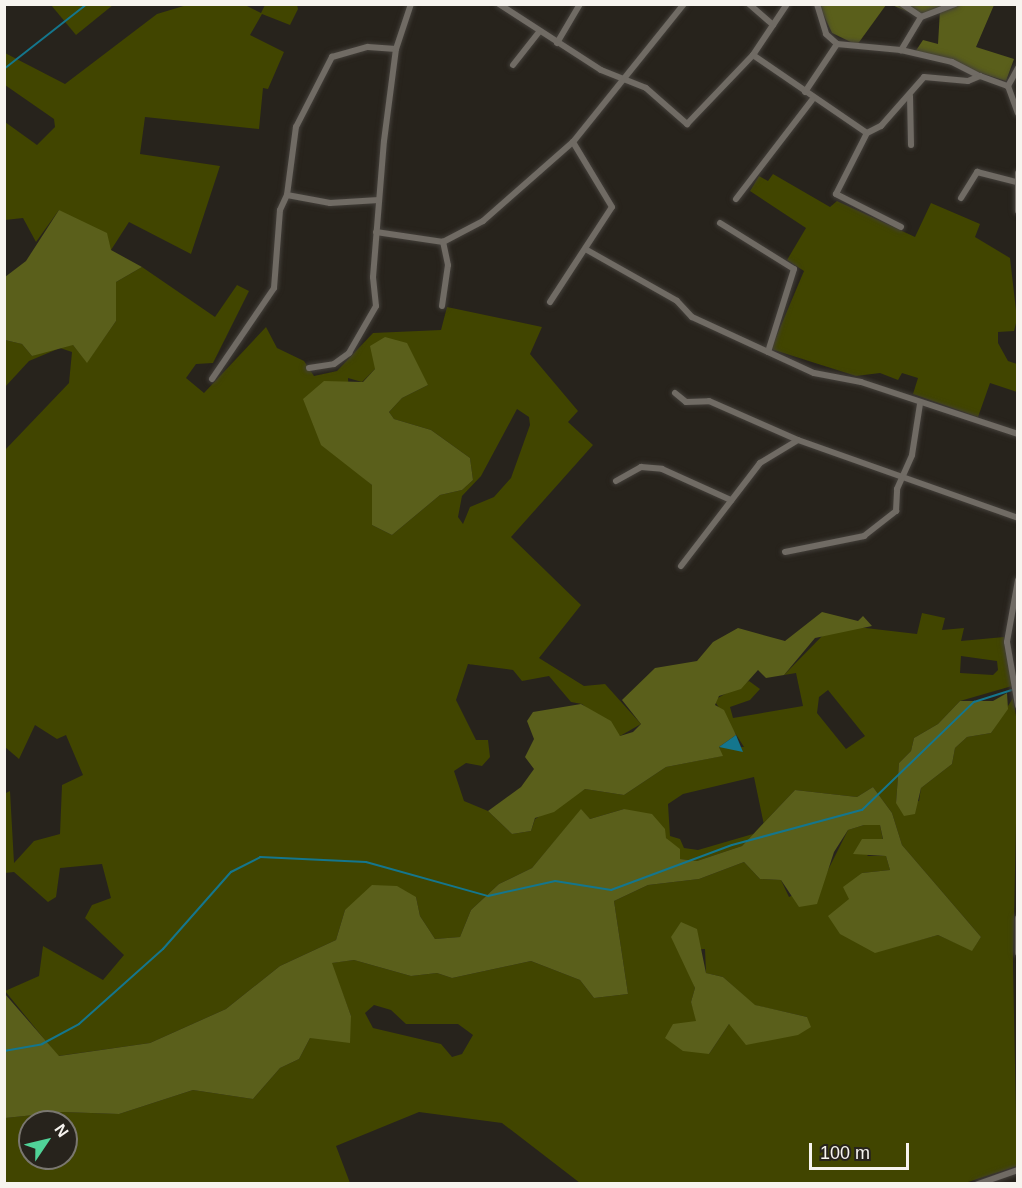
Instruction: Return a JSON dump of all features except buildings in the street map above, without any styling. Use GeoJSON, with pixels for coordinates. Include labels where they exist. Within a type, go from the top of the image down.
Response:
{"type":"FeatureCollection","features":[{"type":"Feature","properties":{"kind":"street"},"geometry":{"type":"LineString","coordinates":[[309,368],[334,364],[368,325],[376,306],[376,232],[396,50],[411,4]]}},
{"type":"Feature","properties":{"kind":"street"},"geometry":{"type":"LineString","coordinates":[[499,4],[601,70],[646,88],[687,124],[753,55],[787,4]]}},
{"type":"Feature","properties":{"kind":"street"},"geometry":{"type":"LineString","coordinates":[[557,43],[580,4]]}},
{"type":"Feature","properties":{"kind":"street"},"geometry":{"type":"LineString","coordinates":[[376,232],[443,242],[483,221],[573,142],[684,4]]}},
{"type":"Feature","properties":{"kind":"street"},"geometry":{"type":"LineString","coordinates":[[749,4],[773,25]]}},
{"type":"Feature","properties":{"kind":"street"},"geometry":{"type":"LineString","coordinates":[[817,4],[826,34],[837,44],[901,50],[952,62],[980,76],[1008,86],[1016,102],[1017,112]]}},
{"type":"Feature","properties":{"kind":"street"},"geometry":{"type":"LineString","coordinates":[[902,4],[921,17]]}},
{"type":"Feature","properties":{"kind":"street"},"geometry":{"type":"LineString","coordinates":[[901,50],[921,17],[955,4]]}},
{"type":"Feature","properties":{"kind":"street"},"geometry":{"type":"LineString","coordinates":[[513,65],[539,32]]}},
{"type":"Feature","properties":{"kind":"street"},"geometry":{"type":"LineString","coordinates":[[805,92],[837,44]]}},
{"type":"Feature","properties":{"kind":"street"},"geometry":{"type":"LineString","coordinates":[[212,379],[274,288],[280,210],[287,195],[296,127],[332,57],[368,47],[396,50]]}},
{"type":"Feature","properties":{"kind":"street"},"geometry":{"type":"LineString","coordinates":[[753,55],[805,92],[812,100],[836,107],[867,133]]}},
{"type":"Feature","properties":{"kind":"street"},"geometry":{"type":"LineString","coordinates":[[1008,86],[1017,68]]}},
{"type":"Feature","properties":{"kind":"street"},"geometry":{"type":"LineString","coordinates":[[901,227],[836,194],[867,133],[910,96],[924,77],[968,81],[980,76]]}},
{"type":"Feature","properties":{"kind":"street"},"geometry":{"type":"LineString","coordinates":[[910,96],[911,145]]}},
{"type":"Feature","properties":{"kind":"street"},"geometry":{"type":"LineString","coordinates":[[736,199],[812,100]]}},
{"type":"Feature","properties":{"kind":"street"},"geometry":{"type":"LineString","coordinates":[[550,302],[612,207],[573,142]]}},
{"type":"Feature","properties":{"kind":"street"},"geometry":{"type":"LineString","coordinates":[[961,198],[976,172],[1016,182]]}},
{"type":"Feature","properties":{"kind":"street"},"geometry":{"type":"LineString","coordinates":[[1017,173],[1017,211]]}},
{"type":"Feature","properties":{"kind":"street"},"geometry":{"type":"LineString","coordinates":[[287,195],[330,203],[379,200]]}},
{"type":"Feature","properties":{"kind":"street"},"geometry":{"type":"LineString","coordinates":[[720,223],[794,269],[768,352]]}},
{"type":"Feature","properties":{"kind":"street"},"geometry":{"type":"LineString","coordinates":[[442,306],[448,265],[443,242]]}},
{"type":"Feature","properties":{"kind":"street"},"geometry":{"type":"LineString","coordinates":[[586,250],[677,301],[692,317],[814,373],[861,382],[920,404],[1017,434]]}},
{"type":"Feature","properties":{"kind":"street"},"geometry":{"type":"LineString","coordinates":[[675,393],[686,402],[709,401],[798,440],[1017,518]]}},
{"type":"Feature","properties":{"kind":"street"},"geometry":{"type":"LineString","coordinates":[[784,552],[874,531],[898,508],[900,477],[912,455],[920,404]]}},
{"type":"Feature","properties":{"kind":"street"},"geometry":{"type":"LineString","coordinates":[[681,566],[760,463],[798,440]]}},
{"type":"Feature","properties":{"kind":"street"},"geometry":{"type":"LineString","coordinates":[[616,481],[641,467],[662,469],[731,500]]}},
{"type":"Feature","properties":{"kind":"street"},"geometry":{"type":"LineString","coordinates":[[1017,580],[1007,642],[1017,706]]}},
{"type":"Feature","properties":{"kind":"street"},"geometry":{"type":"LineString","coordinates":[[1017,918],[1017,953]]}},
{"type":"Feature","properties":{"kind":"street"},"geometry":{"type":"LineString","coordinates":[[978,1184],[1017,1170]]}},
{"type":"Feature","properties":{"kind":"shaded area"},"geometry":{"type":"Polygon","coordinates":[[[51,5],[113,5],[76,35],[51,5]]]}},
{"type":"Feature","properties":{"kind":"shaded area"},"geometry":{"type":"Polygon","coordinates":[[[187,5],[245,5],[261,13],[265,5],[297,5],[298,9],[290,25],[262,14],[250,35],[284,52],[268,89],[263,88],[259,129],[145,117],[140,154],[220,166],[191,254],[129,222],[111,250],[59,210],[36,242],[23,218],[5,220],[5,122],[37,145],[55,127],[54,119],[5,85],[5,53],[65,84],[157,14],[187,5]]]}},
{"type":"Feature","properties":{"kind":"shaded area"},"geometry":{"type":"Polygon","coordinates":[[[773,174],[830,207],[837,201],[915,237],[931,203],[980,224],[975,237],[1010,258],[1017,319],[1014,331],[998,332],[998,343],[1008,361],[1017,364],[1017,392],[990,383],[978,417],[913,394],[918,378],[902,373],[898,380],[880,373],[856,376],[771,349],[804,271],[787,260],[806,228],[750,191],[759,176],[768,181],[773,174]]]}},
{"type":"Feature","properties":{"kind":"shaded area"},"geometry":{"type":"Polygon","coordinates":[[[142,267],[215,317],[237,285],[249,291],[213,363],[196,364],[186,378],[204,393],[266,327],[277,348],[304,361],[314,376],[337,371],[373,333],[441,330],[447,307],[542,327],[530,354],[578,411],[568,422],[593,445],[511,537],[581,605],[539,658],[584,686],[605,684],[641,724],[620,736],[582,704],[571,702],[549,676],[522,681],[513,670],[468,664],[456,700],[476,740],[488,740],[490,757],[482,766],[466,763],[454,771],[464,801],[488,811],[512,834],[531,831],[535,819],[585,789],[624,795],[666,767],[722,756],[719,747],[744,747],[714,700],[749,681],[760,689],[750,700],[730,707],[733,718],[803,706],[796,673],[784,675],[825,633],[857,627],[917,634],[922,613],[945,618],[942,630],[964,628],[961,641],[1004,637],[1012,686],[960,701],[938,724],[914,738],[911,751],[899,763],[896,803],[919,801],[921,788],[952,764],[955,748],[967,737],[991,733],[1013,698],[1018,728],[1013,965],[1017,1166],[962,1184],[580,1183],[502,1123],[419,1112],[336,1146],[350,1183],[5,1183],[5,1118],[18,1117],[18,1170],[78,1170],[78,1113],[119,1114],[193,1090],[253,1099],[280,1068],[299,1059],[310,1038],[351,1016],[331,963],[354,960],[411,976],[437,973],[452,978],[531,961],[580,980],[594,998],[628,994],[614,901],[648,885],[699,879],[744,862],[760,879],[781,880],[789,897],[822,882],[848,830],[864,825],[880,825],[883,840],[867,856],[886,856],[890,870],[862,873],[849,899],[875,952],[938,935],[972,950],[981,937],[902,845],[892,813],[873,787],[857,797],[795,790],[764,823],[754,777],[683,794],[668,804],[670,836],[680,839],[684,848],[698,850],[755,833],[742,846],[697,861],[680,859],[666,838],[624,809],[590,819],[581,810],[532,868],[499,884],[471,910],[460,937],[435,939],[420,916],[416,897],[345,910],[336,940],[280,966],[226,1009],[150,1043],[58,1056],[5,991],[39,976],[43,946],[103,980],[124,955],[85,918],[92,905],[111,898],[102,864],[60,868],[56,897],[48,902],[14,872],[5,873],[4,794],[10,791],[14,863],[34,841],[60,834],[62,785],[83,775],[66,735],[57,739],[35,725],[19,759],[5,747],[5,450],[69,383],[72,352],[60,348],[29,361],[5,387],[5,340],[22,344],[32,356],[61,344],[73,345],[87,362],[116,321],[116,282],[142,267]],[[375,369],[362,382],[348,378],[354,469],[372,485],[372,525],[392,535],[440,495],[462,490],[473,480],[470,458],[431,430],[394,419],[389,412],[402,398],[428,385],[375,369]],[[517,409],[481,476],[462,496],[458,517],[463,524],[470,507],[494,497],[511,478],[530,425],[529,417],[517,409]],[[961,656],[960,673],[993,675],[998,670],[997,661],[961,656]],[[828,690],[819,697],[817,713],[846,749],[865,736],[828,690]],[[705,949],[681,950],[695,988],[691,1002],[709,1054],[729,1024],[738,1030],[807,1017],[754,1005],[723,977],[706,973],[705,949]],[[374,1005],[365,1013],[373,1028],[441,1044],[452,1057],[462,1054],[473,1035],[458,1024],[406,1024],[391,1010],[374,1005]]]}},
{"type":"Feature","properties":{"kind":"green space"},"geometry":{"type":"Polygon","coordinates":[[[819,5],[886,5],[857,45],[832,33],[819,5]]]}},
{"type":"Feature","properties":{"kind":"green space"},"geometry":{"type":"Polygon","coordinates":[[[892,5],[994,5],[976,47],[1014,59],[1006,81],[915,52],[923,40],[938,44],[940,10],[918,16],[892,5]]]}},
{"type":"Feature","properties":{"kind":"green space"},"geometry":{"type":"Polygon","coordinates":[[[59,210],[107,233],[111,250],[142,267],[116,282],[116,321],[87,363],[73,345],[32,356],[22,344],[5,340],[5,277],[26,261],[59,210]]]}},
{"type":"Feature","properties":{"kind":"green space"},"geometry":{"type":"Polygon","coordinates":[[[385,337],[407,343],[428,385],[402,398],[389,412],[394,419],[431,430],[470,458],[473,480],[462,490],[440,495],[392,535],[372,525],[372,485],[321,445],[303,399],[324,381],[363,382],[375,369],[370,346],[385,337]]]}},
{"type":"Feature","properties":{"kind":"green space"},"geometry":{"type":"Polygon","coordinates":[[[822,612],[858,621],[863,616],[872,626],[815,638],[784,675],[766,678],[758,670],[741,689],[719,696],[715,705],[724,710],[736,735],[719,747],[723,756],[666,767],[624,795],[585,789],[554,812],[535,818],[531,831],[512,834],[488,811],[521,787],[534,769],[525,757],[534,739],[527,721],[533,712],[581,704],[611,721],[620,736],[633,732],[641,724],[622,700],[655,668],[697,661],[713,642],[738,628],[785,641],[822,612]]]}},
{"type":"Feature","properties":{"kind":"green space"},"geometry":{"type":"Polygon","coordinates":[[[1007,693],[1008,709],[991,733],[967,737],[955,748],[952,764],[921,788],[915,814],[904,816],[896,803],[899,763],[911,751],[914,738],[938,724],[960,701],[993,701],[1007,693]]]}},
{"type":"Feature","properties":{"kind":"green space"},"geometry":{"type":"Polygon","coordinates":[[[873,787],[892,813],[902,845],[981,937],[972,951],[938,935],[875,953],[840,934],[828,916],[849,899],[843,887],[862,873],[890,870],[886,856],[853,854],[862,839],[883,839],[880,825],[864,825],[848,830],[834,852],[817,904],[799,907],[781,880],[760,879],[744,862],[699,879],[648,885],[614,901],[628,994],[594,998],[580,980],[531,961],[452,978],[437,973],[411,976],[354,960],[332,963],[351,1016],[350,1043],[310,1038],[299,1059],[280,1068],[253,1099],[193,1090],[119,1114],[78,1113],[78,1110],[18,1110],[18,1117],[5,1118],[5,994],[59,1056],[150,1043],[226,1009],[280,966],[336,940],[345,910],[372,885],[397,886],[416,897],[420,916],[435,939],[460,937],[471,910],[499,884],[532,868],[581,809],[590,819],[624,809],[652,814],[665,829],[666,838],[680,849],[680,859],[697,861],[742,846],[795,790],[857,797],[873,787]]]}},
{"type":"Feature","properties":{"kind":"green space"},"geometry":{"type":"Polygon","coordinates":[[[681,922],[697,929],[706,973],[723,977],[755,1005],[807,1017],[811,1027],[798,1035],[746,1045],[729,1024],[709,1054],[683,1051],[665,1038],[673,1024],[696,1021],[691,1002],[695,988],[671,937],[681,922]]]}},
{"type":"Feature","properties":{"kind":"water"},"geometry":{"type":"Polygon","coordinates":[[[736,735],[743,752],[719,747],[736,735]]]}},
{"type":"Feature","properties":{"kind":"waterway"},"geometry":{"type":"LineString","coordinates":[[4,69],[87,4]]}},
{"type":"Feature","properties":{"kind":"waterway"},"geometry":{"type":"LineString","coordinates":[[4,1051],[42,1044],[79,1024],[163,949],[231,872],[260,857],[366,862],[488,896],[555,881],[611,890],[732,845],[862,810],[974,702],[1015,689]]}}]}
